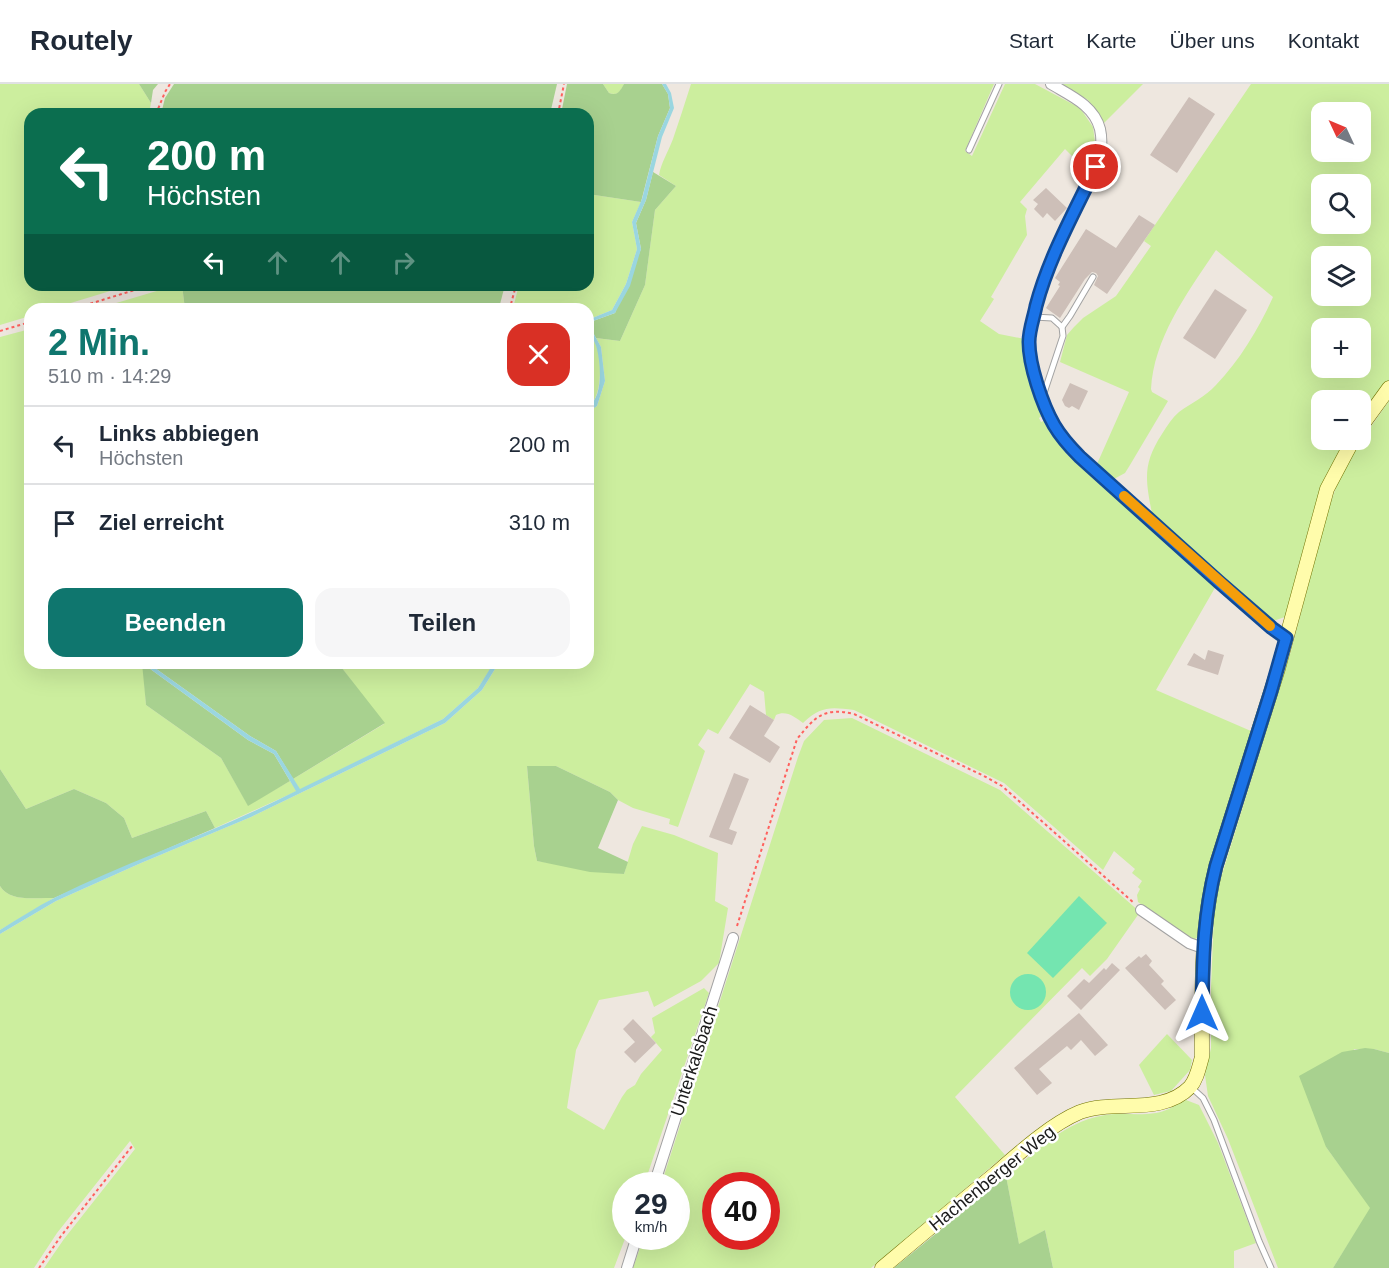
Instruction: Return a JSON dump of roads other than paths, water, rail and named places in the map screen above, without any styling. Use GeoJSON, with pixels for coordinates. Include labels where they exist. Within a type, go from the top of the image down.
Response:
{"type":"FeatureCollection","features":[{"type":"Feature","properties":{"kind":"street"},"geometry":{"type":"LineString","coordinates":[[1051,84],[1084,104],[1093,115],[1099,126],[1101,154],[1055,251],[1043,282],[1034,318],[1029,342],[1035,378],[1042,398],[1054,426],[1080,457],[1219,582],[1286,638]]}},
{"type":"Feature","properties":{"kind":"street"},"geometry":{"type":"LineString","coordinates":[[1371,413],[1389,388]]}},
{"type":"Feature","properties":{"kind":"street"},"geometry":{"type":"LineString","coordinates":[[1191,1086],[1202,1057],[1203,948],[1209,892],[1271,691],[1327,489],[1348,450]]}},
{"type":"Feature","properties":{"kind":"street"},"geometry":{"type":"LineString","coordinates":[[1141,910],[1189,943],[1203,948]]}},
{"type":"Feature","properties":{"kind":"street","name":"Unterkalsbach"},"geometry":{"type":"LineString","coordinates":[[658,1172],[733,938]]}},
{"type":"Feature","properties":{"kind":"street","name":"Hachenberger Weg"},"geometry":{"type":"LineString","coordinates":[[882,1268],[1039,1137],[1060,1124],[1079,1113],[1098,1107],[1156,1104],[1172,1099],[1191,1086]]}},
{"type":"Feature","properties":{"kind":"street"},"geometry":{"type":"LineString","coordinates":[[627,1268],[633,1250]]}},
{"type":"Feature","properties":{"kind":"lane"},"geometry":{"type":"LineString","coordinates":[[969,150],[999,84]]}},
{"type":"Feature","properties":{"kind":"lane"},"geometry":{"type":"LineString","coordinates":[[1042,398],[1062,336],[1062,327],[1093,277]]}},
{"type":"Feature","properties":{"kind":"lane"},"geometry":{"type":"LineString","coordinates":[[1034,318],[1052,318],[1062,327]]}},
{"type":"Feature","properties":{"kind":"lane"},"geometry":{"type":"LineString","coordinates":[[1191,1086],[1203,1098],[1214,1120],[1271,1268]]}},
{"type":"Feature","properties":{"kind":"water"},"geometry":{"type":"Polygon","coordinates":[[[662,84],[666,84],[671,93],[674,108],[662,137],[646,200],[636,223],[641,249],[630,286],[615,313],[594,321],[594,317],[612,310],[626,284],[637,249],[632,222],[642,199],[658,136],[670,108],[668,94],[662,84]]]}},
{"type":"Feature","properties":{"kind":"water"},"geometry":{"type":"Polygon","coordinates":[[[594,334],[601,347],[605,381],[597,406],[594,408],[600,381],[594,334]]]}},
{"type":"Feature","properties":{"kind":"water"},"geometry":{"type":"Polygon","coordinates":[[[150,669],[156,669],[250,736],[276,751],[300,789],[443,719],[478,688],[490,669],[495,669],[482,690],[445,723],[251,817],[56,901],[0,934],[0,930],[56,897],[296,791],[274,754],[248,740],[150,669]]]}}]}
